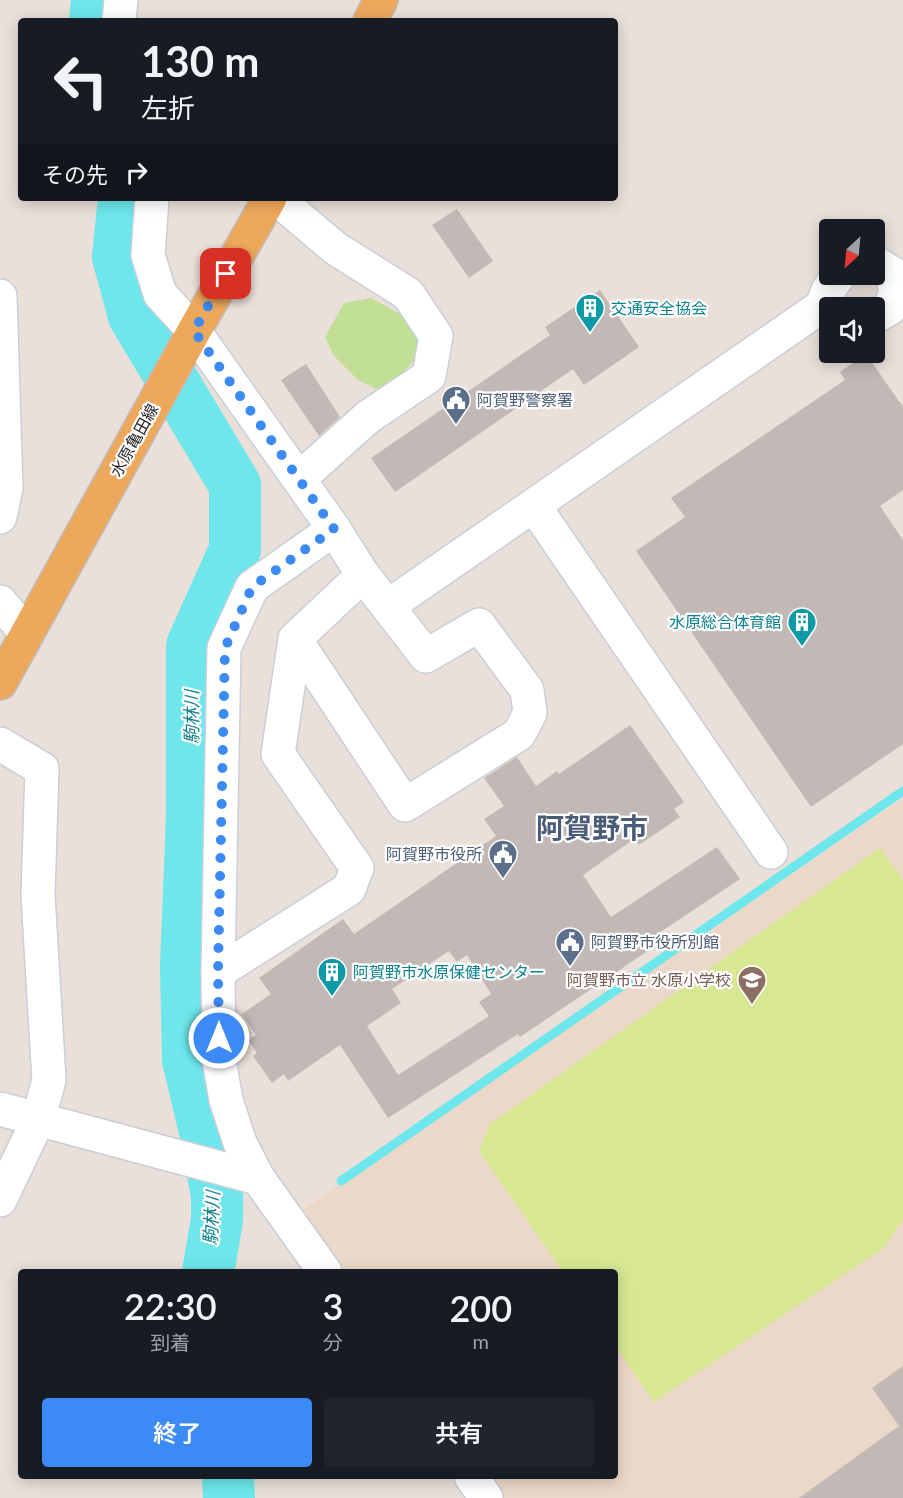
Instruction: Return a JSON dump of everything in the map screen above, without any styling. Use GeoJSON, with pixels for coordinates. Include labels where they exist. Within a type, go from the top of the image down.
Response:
{"type":"FeatureCollection","features":[{"type":"Feature","properties":{"kind":"main road"},"geometry":{"type":"LineString","coordinates":[[371,18],[381,0]]}},
{"type":"Feature","properties":{"kind":"main road","name":"水原亀田線"},"geometry":{"type":"LineString","coordinates":[[0,683],[188,340],[268,201]]}},
{"type":"Feature","properties":{"kind":"street"},"geometry":{"type":"LineString","coordinates":[[119,18],[121,0]]}},
{"type":"Feature","properties":{"kind":"street"},"geometry":{"type":"LineString","coordinates":[[152,201],[148,255],[160,294],[188,340],[299,479],[363,575],[426,656],[479,625],[527,690],[530,713],[519,734],[405,805],[295,639]]}},
{"type":"Feature","properties":{"kind":"street"},"geometry":{"type":"LineString","coordinates":[[280,201],[335,248],[408,294],[436,336],[429,376],[368,417],[299,479]]}},
{"type":"Feature","properties":{"kind":"street"},"geometry":{"type":"LineString","coordinates":[[885,269],[892,273],[896,292],[890,308],[885,311]]}},
{"type":"Feature","properties":{"kind":"street"},"geometry":{"type":"LineString","coordinates":[[0,296],[6,488],[0,517]]}},
{"type":"Feature","properties":{"kind":"street"},"geometry":{"type":"LineString","coordinates":[[388,606],[819,316]]}},
{"type":"Feature","properties":{"kind":"street"},"geometry":{"type":"LineString","coordinates":[[534,506],[771,852]]}},
{"type":"Feature","properties":{"kind":"street"},"geometry":{"type":"LineString","coordinates":[[323,1269],[258,1178],[240,1143],[226,1100],[219,1060],[218,972],[225,648],[252,587],[334,529]]}},
{"type":"Feature","properties":{"kind":"street"},"geometry":{"type":"LineString","coordinates":[[218,972],[350,889],[357,868],[278,754],[295,639],[363,575]]}},
{"type":"Feature","properties":{"kind":"street"},"geometry":{"type":"LineString","coordinates":[[0,602],[27,634]]}},
{"type":"Feature","properties":{"kind":"street"},"geometry":{"type":"LineString","coordinates":[[0,744],[42,769],[38,895],[49,1080],[38,1120],[0,1200]]}},
{"type":"Feature","properties":{"kind":"street"},"geometry":{"type":"LineString","coordinates":[[0,1109],[258,1178]]}},
{"type":"Feature","properties":{"kind":"street"},"geometry":{"type":"LineString","coordinates":[[473,1479],[486,1498]]}},
{"type":"Feature","properties":{"kind":"shaded area","name":"阿賀野市立 水原小学校"},"geometry":{"type":"Polygon","coordinates":[[[903,798],[903,1498],[499,1498],[486,1479],[618,1479],[618,1269],[338,1269],[298,1213],[903,798]]]}},
{"type":"Feature","properties":{"kind":"green space"},"geometry":{"type":"Polygon","coordinates":[[[371,298],[404,316],[420,337],[415,359],[396,381],[376,389],[358,380],[334,356],[325,337],[344,303],[371,298]]]}},
{"type":"Feature","properties":{"kind":"green space"},"geometry":{"type":"Polygon","coordinates":[[[880,848],[903,880],[903,1219],[885,1247],[654,1402],[618,1350],[618,1269],[561,1269],[479,1151],[490,1124],[880,848]]]}},
{"type":"Feature","properties":{"kind":"building"},"geometry":{"type":"Polygon","coordinates":[[[457,209],[493,261],[469,278],[432,225],[457,209]]]}},
{"type":"Feature","properties":{"kind":"building"},"geometry":{"type":"Polygon","coordinates":[[[600,290],[639,347],[584,385],[573,369],[395,492],[371,458],[550,335],[545,327],[600,290]]]}},
{"type":"Feature","properties":{"kind":"building","name":"水原総合体育館"},"geometry":{"type":"Polygon","coordinates":[[[853,363],[872,363],[903,407],[903,490],[880,506],[903,540],[903,744],[811,807],[636,551],[685,517],[671,498],[845,380],[840,372],[853,363]]]}},
{"type":"Feature","properties":{"kind":"building"},"geometry":{"type":"Polygon","coordinates":[[[306,364],[340,417],[319,436],[281,380],[306,364]]]}},
{"type":"Feature","properties":{"kind":"building"},"geometry":{"type":"Polygon","coordinates":[[[630,725],[684,802],[674,809],[680,817],[639,845],[634,839],[583,875],[611,917],[717,847],[740,879],[647,941],[652,948],[520,1037],[518,1034],[388,1118],[340,1045],[288,1081],[284,1074],[272,1083],[253,1056],[257,1053],[248,1040],[256,1035],[242,1014],[271,994],[259,978],[343,919],[354,934],[496,836],[484,819],[504,806],[484,778],[517,757],[536,786],[557,771],[559,774],[630,725]],[[449,951],[392,989],[401,1003],[367,1026],[398,1075],[489,1016],[479,1002],[491,994],[467,955],[457,962],[449,951]]]}},
{"type":"Feature","properties":{"kind":"building"},"geometry":{"type":"Polygon","coordinates":[[[903,1366],[903,1498],[799,1498],[899,1426],[872,1388],[903,1366]]]}},
{"type":"Feature","properties":{"kind":"waterway","name":"駒林川"},"geometry":{"type":"LineString","coordinates":[[95,18],[97,0]]}},
{"type":"Feature","properties":{"kind":"waterway","name":"駒林川"},"geometry":{"type":"LineString","coordinates":[[124,201],[118,257],[134,316],[235,485],[235,550],[192,646],[192,815],[186,967],[188,1060],[208,1144],[217,1196],[217,1220],[209,1269]]}},
{"type":"Feature","properties":{"kind":"waterway"},"geometry":{"type":"LineString","coordinates":[[341,1181],[903,791]]}},
{"type":"Feature","properties":{"kind":"waterway","name":"駒林川"},"geometry":{"type":"LineString","coordinates":[[228,1479],[229,1498]]}},
{"type":"Feature","properties":{"kind":"place","name":"交通安全協会"},"geometry":{"type":"Point","coordinates":[590,334]}},
{"type":"Feature","properties":{"kind":"place","name":"阿賀野警察署"},"geometry":{"type":"Point","coordinates":[456,426]}},
{"type":"Feature","properties":{"kind":"place","name":"水原総合体育館"},"geometry":{"type":"Point","coordinates":[802,648]}},
{"type":"Feature","properties":{"kind":"place","name":"阿賀野市役所"},"geometry":{"type":"Point","coordinates":[503,880]}},
{"type":"Feature","properties":{"kind":"place","name":"阿賀野市役所別館"},"geometry":{"type":"Point","coordinates":[570,968]}},
{"type":"Feature","properties":{"kind":"place","name":"阿賀野市水原保健センター"},"geometry":{"type":"Point","coordinates":[332,998]}},
{"type":"Feature","properties":{"kind":"place","name":"阿賀野市立 水原小学校"},"geometry":{"type":"Point","coordinates":[752,1006]}},
{"type":"Feature","properties":{"kind":"district","name":"阿賀野市"},"geometry":{"type":"Point","coordinates":[592,828]}},
{"type":"Feature","properties":{"kind":"route"},"geometry":{"type":"LineString","coordinates":[[219,1038],[218,972],[225,648],[252,587],[334,529],[194,331],[226,274]]}}]}
